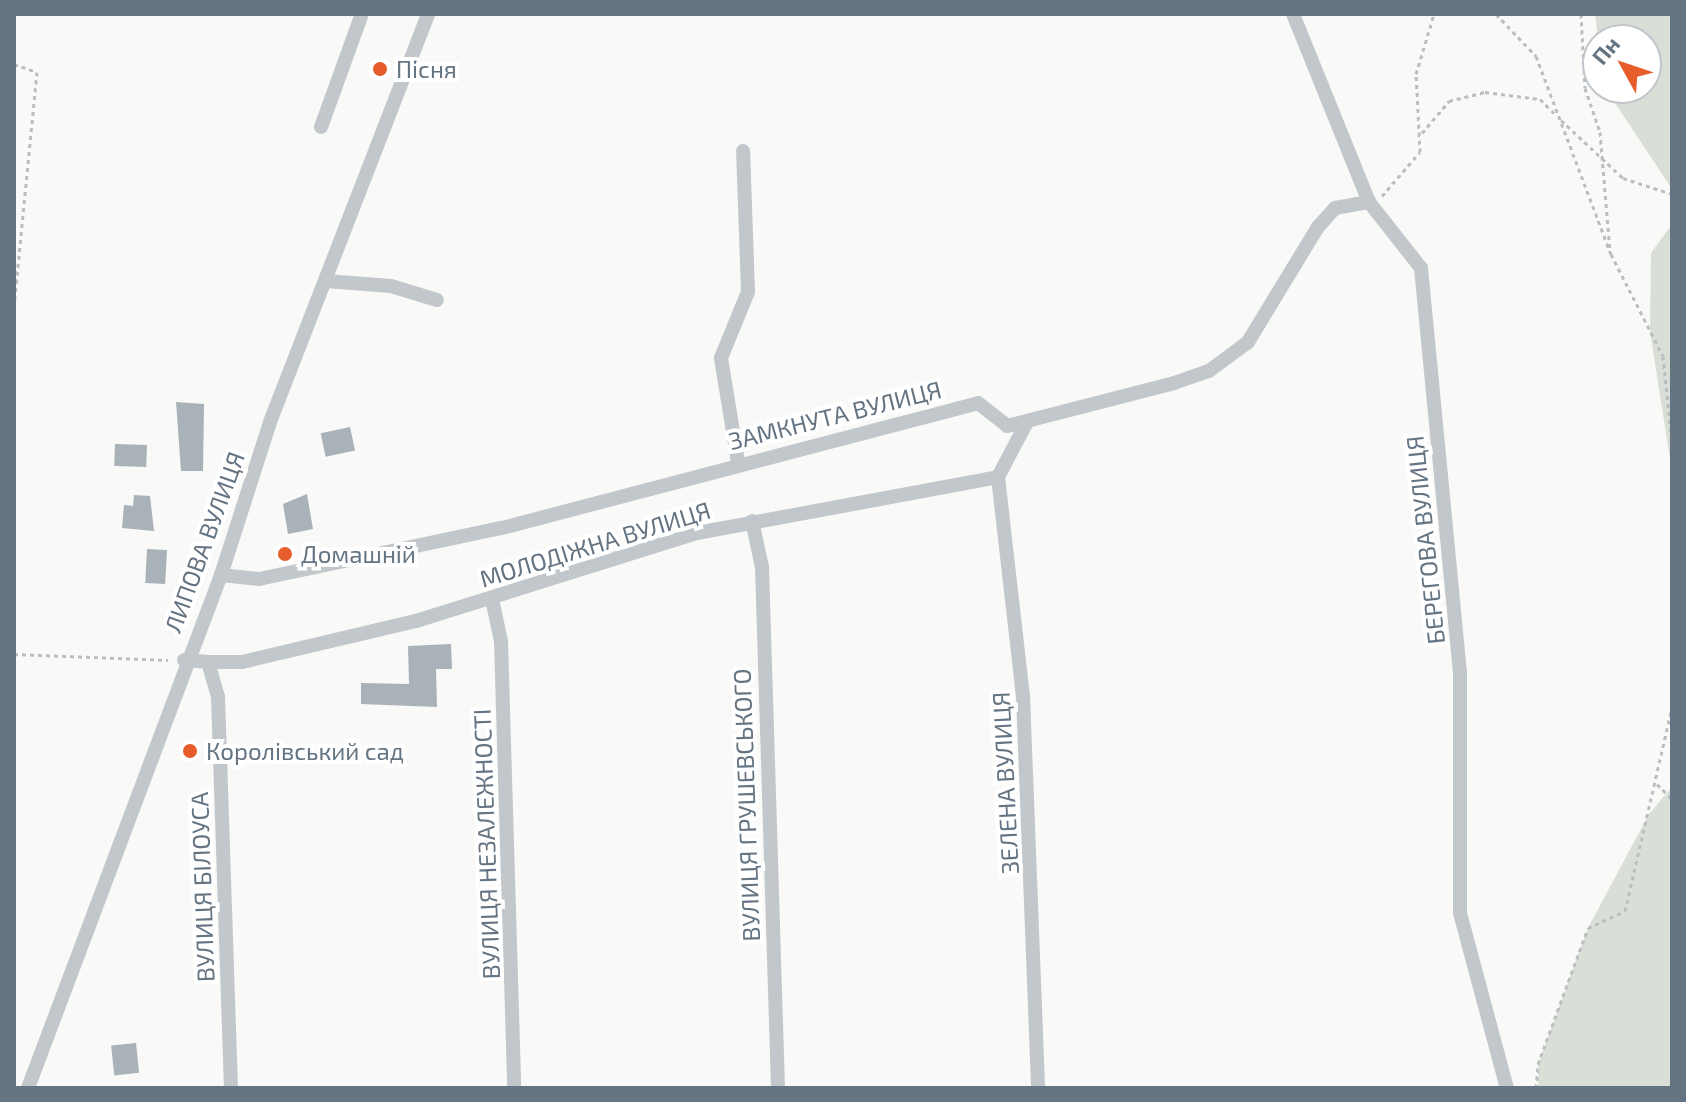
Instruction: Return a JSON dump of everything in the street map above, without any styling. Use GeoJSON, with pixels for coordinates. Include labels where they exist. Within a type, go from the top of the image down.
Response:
{"type":"FeatureCollection","features":[{"type":"Feature","properties":{"kind":"street"},"geometry":{"type":"LineString","coordinates":[[321,127],[362,14]]}},
{"type":"Feature","properties":{"kind":"street","name":"ЛИПОВА ВУЛИЦЯ"},"geometry":{"type":"LineString","coordinates":[[28,1088],[184,660],[221,575],[326,281],[428,14]]}},
{"type":"Feature","properties":{"kind":"street","name":"БЕРЕГОВА ВУЛИЦЯ"},"geometry":{"type":"LineString","coordinates":[[1293,14],[1369,202],[1421,268],[1460,670],[1460,913],[1507,1088]]}},
{"type":"Feature","properties":{"kind":"street"},"geometry":{"type":"LineString","coordinates":[[738,462],[721,358],[748,292],[743,151]]}},
{"type":"Feature","properties":{"kind":"street","name":"ЗАМКНУТА ВУЛИЦЯ"},"geometry":{"type":"LineString","coordinates":[[221,575],[259,579],[387,553],[978,403],[990,407],[1000,426],[1027,422],[1174,383],[1227,360],[1262,325],[1300,247],[1335,208],[1369,202]]}},
{"type":"Feature","properties":{"kind":"street"},"geometry":{"type":"LineString","coordinates":[[326,281],[391,286],[437,300]]}},
{"type":"Feature","properties":{"kind":"street"},"geometry":{"type":"LineString","coordinates":[[998,477],[1027,422]]}},
{"type":"Feature","properties":{"kind":"street","name":"МОЛОДІЖНА ВУЛИЦЯ"},"geometry":{"type":"LineString","coordinates":[[208,662],[242,662],[492,599],[752,521],[998,477]]}},
{"type":"Feature","properties":{"kind":"street","name":"ЗЕЛЕНА ВУЛИЦЯ"},"geometry":{"type":"LineString","coordinates":[[998,477],[1023,695],[1038,1088]]}},
{"type":"Feature","properties":{"kind":"street","name":"ВУЛИЦЯ ГРУШЕВСЬКОГО"},"geometry":{"type":"LineString","coordinates":[[752,521],[762,567],[778,1088]]}},
{"type":"Feature","properties":{"kind":"street","name":"ВУЛИЦЯ НЕЗАЛЕЖНОСТІ"},"geometry":{"type":"LineString","coordinates":[[492,599],[503,671],[514,1088]]}},
{"type":"Feature","properties":{"kind":"street"},"geometry":{"type":"LineString","coordinates":[[184,660],[208,662]]}},
{"type":"Feature","properties":{"kind":"street","name":"ВУЛИЦЯ БІЛОУСА"},"geometry":{"type":"LineString","coordinates":[[208,662],[218,697],[231,1088]]}},
{"type":"Feature","properties":{"kind":"path"},"geometry":{"type":"LineString","coordinates":[[1422,133],[1416,74],[1434,14]]}},
{"type":"Feature","properties":{"kind":"path"},"geometry":{"type":"LineString","coordinates":[[1496,14],[1536,56],[1611,254],[1663,356],[1672,441]]}},
{"type":"Feature","properties":{"kind":"path"},"geometry":{"type":"LineString","coordinates":[[1581,14],[1585,88],[1602,160],[1611,254]]}},
{"type":"Feature","properties":{"kind":"path"},"geometry":{"type":"LineString","coordinates":[[14,64],[37,72],[14,306]]}},
{"type":"Feature","properties":{"kind":"path"},"geometry":{"type":"LineString","coordinates":[[1369,202],[1409,169],[1422,133],[1449,101],[1485,92],[1540,99],[1623,178],[1672,194]]}},
{"type":"Feature","properties":{"kind":"path"},"geometry":{"type":"LineString","coordinates":[[14,654],[184,660]]}},
{"type":"Feature","properties":{"kind":"path"},"geometry":{"type":"LineString","coordinates":[[1536,1088],[1538,1064],[1588,928],[1625,911],[1657,784],[1672,708]]}},
{"type":"Feature","properties":{"kind":"path"},"geometry":{"type":"LineString","coordinates":[[1657,784],[1672,799]]}},
{"type":"Feature","properties":{"kind":"shaded area"},"geometry":{"type":"Polygon","coordinates":[[[1595,14],[1672,14],[1672,189],[1616,104],[1662,104],[1662,24],[1596,24],[1595,14]]]}},
{"type":"Feature","properties":{"kind":"shaded area"},"geometry":{"type":"Polygon","coordinates":[[[1672,224],[1672,472],[1650,331],[1651,253],[1672,224]]]}},
{"type":"Feature","properties":{"kind":"shaded area"},"geometry":{"type":"Polygon","coordinates":[[[1672,787],[1672,1088],[1538,1088],[1538,1064],[1588,928],[1649,814],[1672,787]]]}},
{"type":"Feature","properties":{"kind":"building"},"geometry":{"type":"Polygon","coordinates":[[[176,402],[204,404],[203,471],[181,471],[176,402]]]}},
{"type":"Feature","properties":{"kind":"building"},"geometry":{"type":"Polygon","coordinates":[[[350,427],[355,450],[326,457],[321,433],[350,427]]]}},
{"type":"Feature","properties":{"kind":"building"},"geometry":{"type":"Polygon","coordinates":[[[115,444],[147,445],[146,467],[114,466],[115,444]]]}},
{"type":"Feature","properties":{"kind":"building"},"geometry":{"type":"Polygon","coordinates":[[[307,494],[313,529],[288,534],[283,504],[307,494]]]}},
{"type":"Feature","properties":{"kind":"building"},"geometry":{"type":"Polygon","coordinates":[[[134,495],[150,496],[154,531],[122,528],[124,505],[133,506],[134,495]]]}},
{"type":"Feature","properties":{"kind":"building"},"geometry":{"type":"Polygon","coordinates":[[[147,549],[167,550],[165,584],[145,583],[147,549]]]}},
{"type":"Feature","properties":{"kind":"building"},"geometry":{"type":"Polygon","coordinates":[[[451,644],[452,669],[436,669],[437,707],[361,704],[361,683],[409,684],[408,646],[451,644]]]}},
{"type":"Feature","properties":{"kind":"building"},"geometry":{"type":"Polygon","coordinates":[[[136,1043],[139,1073],[114,1075],[111,1046],[136,1043]]]}},
{"type":"Feature","properties":{"kind":"place","name":"Пісня"},"geometry":{"type":"Point","coordinates":[380,69]}},
{"type":"Feature","properties":{"kind":"place","name":"Домашній"},"geometry":{"type":"Point","coordinates":[285,554]}},
{"type":"Feature","properties":{"kind":"place","name":"Королівський сад"},"geometry":{"type":"Point","coordinates":[190,751]}}]}
